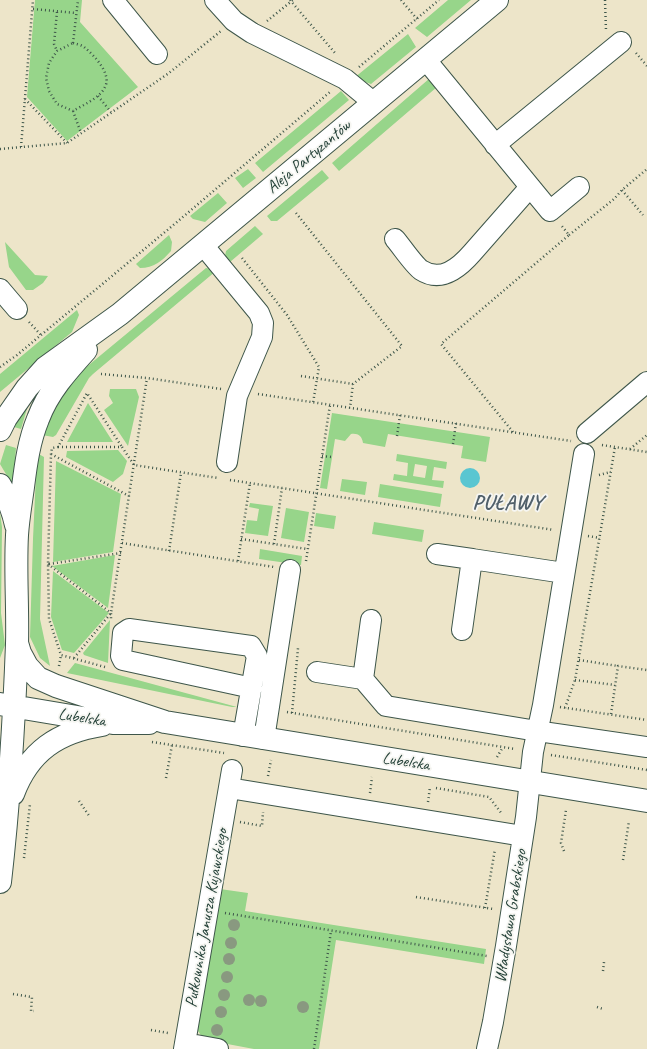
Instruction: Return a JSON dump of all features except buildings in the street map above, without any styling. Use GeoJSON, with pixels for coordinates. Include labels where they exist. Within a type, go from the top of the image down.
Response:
{"type":"FeatureCollection","features":[{"type":"Feature","properties":{"kind":"main road","name":"Aleja Partyzantów"},"geometry":{"type":"LineString","coordinates":[[0,430],[6,418],[27,388],[45,368],[120,314],[497,0]]}},
{"type":"Feature","properties":{"kind":"main road","name":"Aleja Partyzantów"},"geometry":{"type":"LineString","coordinates":[[17,534],[26,462],[30,442],[38,418],[50,394],[63,375],[120,314]]}},
{"type":"Feature","properties":{"kind":"main road"},"geometry":{"type":"LineString","coordinates":[[0,399],[45,368]]}},
{"type":"Feature","properties":{"kind":"main road"},"geometry":{"type":"LineString","coordinates":[[0,486],[12,509],[17,534],[17,643],[7,699],[8,808],[0,882]]}},
{"type":"Feature","properties":{"kind":"main road"},"geometry":{"type":"LineString","coordinates":[[0,674],[7,666],[17,643]]}},
{"type":"Feature","properties":{"kind":"main road","name":"Lubelska"},"geometry":{"type":"LineString","coordinates":[[17,643],[20,653],[38,678],[56,686],[165,722],[257,745],[530,782],[647,801]]}},
{"type":"Feature","properties":{"kind":"main road"},"geometry":{"type":"LineString","coordinates":[[7,699],[56,686]]}},
{"type":"Feature","properties":{"kind":"main road","name":"Lubelska"},"geometry":{"type":"LineString","coordinates":[[7,699],[113,723],[165,722]]}},
{"type":"Feature","properties":{"kind":"main road"},"geometry":{"type":"LineString","coordinates":[[8,808],[22,773],[31,760],[44,747],[64,735],[84,728],[113,723]]}},
{"type":"Feature","properties":{"kind":"street"},"geometry":{"type":"LineString","coordinates":[[113,0],[157,54]]}},
{"type":"Feature","properties":{"kind":"street"},"geometry":{"type":"LineString","coordinates":[[215,0],[234,21],[252,33],[345,79],[374,103]]}},
{"type":"Feature","properties":{"kind":"street"},"geometry":{"type":"LineString","coordinates":[[495,145],[613,48]]}},
{"type":"Feature","properties":{"kind":"street"},"geometry":{"type":"LineString","coordinates":[[426,60],[550,211],[579,187]]}},
{"type":"Feature","properties":{"kind":"street"},"geometry":{"type":"LineString","coordinates":[[395,239],[420,269],[429,274],[453,272],[463,264],[530,187]]}},
{"type":"Feature","properties":{"kind":"street"},"geometry":{"type":"LineString","coordinates":[[203,245],[259,313],[264,323],[260,344],[237,396],[224,473]]}},
{"type":"Feature","properties":{"kind":"street"},"geometry":{"type":"LineString","coordinates":[[0,289],[17,309]]}},
{"type":"Feature","properties":{"kind":"street"},"geometry":{"type":"LineString","coordinates":[[587,443],[647,382]]}},
{"type":"Feature","properties":{"kind":"street","name":"Władysława Grabskiego"},"geometry":{"type":"LineString","coordinates":[[487,1049],[496,1007],[523,836],[537,731],[543,705],[587,443]]}},
{"type":"Feature","properties":{"kind":"street"},"geometry":{"type":"LineString","coordinates":[[437,554],[564,573]]}},
{"type":"Feature","properties":{"kind":"street"},"geometry":{"type":"LineString","coordinates":[[462,630],[472,559]]}},
{"type":"Feature","properties":{"kind":"street"},"geometry":{"type":"LineString","coordinates":[[257,745],[290,570]]}},
{"type":"Feature","properties":{"kind":"street"},"geometry":{"type":"LineString","coordinates":[[363,679],[371,620]]}},
{"type":"Feature","properties":{"kind":"street"},"geometry":{"type":"LineString","coordinates":[[252,688],[122,660],[123,633],[129,629],[251,646],[257,656],[252,688],[257,745]]}},
{"type":"Feature","properties":{"kind":"street"},"geometry":{"type":"LineString","coordinates":[[317,672],[363,679],[386,706],[537,731],[647,747]]}},
{"type":"Feature","properties":{"kind":"street"},"geometry":{"type":"LineString","coordinates":[[229,770],[523,836]]}},
{"type":"Feature","properties":{"kind":"street","name":"Pułkownika Janusza Kujawskiego"},"geometry":{"type":"LineString","coordinates":[[185,1046],[229,770]]}},
{"type":"Feature","properties":{"kind":"street"},"geometry":{"type":"LineString","coordinates":[[185,1046],[218,1049]]}},
{"type":"Feature","properties":{"kind":"path"},"geometry":{"type":"LineString","coordinates":[[21,147],[33,0]]}},
{"type":"Feature","properties":{"kind":"path"},"geometry":{"type":"LineString","coordinates":[[73,43],[78,0]]}},
{"type":"Feature","properties":{"kind":"path"},"geometry":{"type":"LineString","coordinates":[[252,33],[292,0],[337,55]]}},
{"type":"Feature","properties":{"kind":"path"},"geometry":{"type":"LineString","coordinates":[[401,0],[416,18]]}},
{"type":"Feature","properties":{"kind":"path"},"geometry":{"type":"LineString","coordinates":[[0,367],[17,355],[177,222],[439,0]]}},
{"type":"Feature","properties":{"kind":"path"},"geometry":{"type":"LineString","coordinates":[[605,0],[613,48]]}},
{"type":"Feature","properties":{"kind":"path"},"geometry":{"type":"LineString","coordinates":[[33,9],[76,13]]}},
{"type":"Feature","properties":{"kind":"path"},"geometry":{"type":"LineString","coordinates":[[57,12],[54,44],[57,51]]}},
{"type":"Feature","properties":{"kind":"path"},"geometry":{"type":"LineString","coordinates":[[0,149],[67,143],[169,73],[234,21]]}},
{"type":"Feature","properties":{"kind":"path"},"geometry":{"type":"LineString","coordinates":[[73,111],[98,96],[106,86],[106,77],[103,67],[84,47],[73,43],[57,51],[49,63],[46,78],[49,91],[57,104],[73,111],[81,133]]}},
{"type":"Feature","properties":{"kind":"path"},"geometry":{"type":"LineString","coordinates":[[98,96],[111,112]]}},
{"type":"Feature","properties":{"kind":"path"},"geometry":{"type":"LineString","coordinates":[[25,99],[67,143]]}},
{"type":"Feature","properties":{"kind":"path"},"geometry":{"type":"LineString","coordinates":[[514,432],[441,344],[569,235],[614,199],[622,190],[647,169]]}},
{"type":"Feature","properties":{"kind":"path"},"geometry":{"type":"LineString","coordinates":[[622,190],[643,215]]}},
{"type":"Feature","properties":{"kind":"path"},"geometry":{"type":"LineString","coordinates":[[550,211],[569,235]]}},
{"type":"Feature","properties":{"kind":"path"},"geometry":{"type":"LineString","coordinates":[[296,212],[402,346],[353,384],[350,408]]}},
{"type":"Feature","properties":{"kind":"path"},"geometry":{"type":"LineString","coordinates":[[242,258],[287,315],[319,367],[314,402]]}},
{"type":"Feature","properties":{"kind":"path"},"geometry":{"type":"LineString","coordinates":[[101,374],[147,378],[647,452]]}},
{"type":"Feature","properties":{"kind":"path"},"geometry":{"type":"LineString","coordinates":[[301,376],[353,384]]}},
{"type":"Feature","properties":{"kind":"path"},"geometry":{"type":"LineString","coordinates":[[111,621],[147,378]]}},
{"type":"Feature","properties":{"kind":"path"},"geometry":{"type":"LineString","coordinates":[[58,447],[87,393],[134,465],[181,473],[224,473],[250,483],[553,530]]}},
{"type":"Feature","properties":{"kind":"path"},"geometry":{"type":"LineString","coordinates":[[122,543],[304,572],[330,405]]}},
{"type":"Feature","properties":{"kind":"path"},"geometry":{"type":"LineString","coordinates":[[397,436],[400,415]]}},
{"type":"Feature","properties":{"kind":"path"},"geometry":{"type":"LineString","coordinates":[[453,444],[456,424]]}},
{"type":"Feature","properties":{"kind":"path"},"geometry":{"type":"LineString","coordinates":[[630,449],[647,435]]}},
{"type":"Feature","properties":{"kind":"path"},"geometry":{"type":"LineString","coordinates":[[122,447],[58,447],[52,448],[51,454],[129,496]]}},
{"type":"Feature","properties":{"kind":"path"},"geometry":{"type":"LineString","coordinates":[[615,447],[579,660],[575,680],[565,708],[647,720]]}},
{"type":"Feature","properties":{"kind":"path"},"geometry":{"type":"LineString","coordinates":[[322,456],[332,457]]}},
{"type":"Feature","properties":{"kind":"path"},"geometry":{"type":"LineString","coordinates":[[169,550],[181,473]]}},
{"type":"Feature","properties":{"kind":"path"},"geometry":{"type":"LineString","coordinates":[[238,561],[250,483]]}},
{"type":"Feature","properties":{"kind":"path"},"geometry":{"type":"LineString","coordinates":[[274,544],[282,488]]}},
{"type":"Feature","properties":{"kind":"path"},"geometry":{"type":"LineString","coordinates":[[241,539],[308,549]]}},
{"type":"Feature","properties":{"kind":"path"},"geometry":{"type":"LineString","coordinates":[[111,613],[48,564],[121,553]]}},
{"type":"Feature","properties":{"kind":"path"},"geometry":{"type":"LineString","coordinates":[[74,658],[111,613]]}},
{"type":"Feature","properties":{"kind":"path"},"geometry":{"type":"LineString","coordinates":[[292,713],[299,645]]}},
{"type":"Feature","properties":{"kind":"path"},"geometry":{"type":"LineString","coordinates":[[579,660],[647,670]]}},
{"type":"Feature","properties":{"kind":"path"},"geometry":{"type":"LineString","coordinates":[[611,714],[618,666]]}},
{"type":"Feature","properties":{"kind":"path"},"geometry":{"type":"LineString","coordinates":[[575,680],[616,685]]}},
{"type":"Feature","properties":{"kind":"path"},"geometry":{"type":"LineString","coordinates":[[151,742],[172,745],[229,770]]}},
{"type":"Feature","properties":{"kind":"path"},"geometry":{"type":"LineString","coordinates":[[166,778],[172,745]]}},
{"type":"Feature","properties":{"kind":"path"},"geometry":{"type":"LineString","coordinates":[[257,745],[278,762]]}},
{"type":"Feature","properties":{"kind":"path"},"geometry":{"type":"LineString","coordinates":[[495,759],[503,747],[519,750]]}},
{"type":"Feature","properties":{"kind":"path"},"geometry":{"type":"LineString","coordinates":[[550,755],[647,770]]}},
{"type":"Feature","properties":{"kind":"path"},"geometry":{"type":"LineString","coordinates":[[372,777],[379,778]]}},
{"type":"Feature","properties":{"kind":"path"},"geometry":{"type":"LineString","coordinates":[[430,787],[488,797]]}},
{"type":"Feature","properties":{"kind":"path"},"geometry":{"type":"LineString","coordinates":[[24,858],[32,798]]}},
{"type":"Feature","properties":{"kind":"path"},"geometry":{"type":"LineString","coordinates":[[79,801],[90,817]]}},
{"type":"Feature","properties":{"kind":"path"},"geometry":{"type":"LineString","coordinates":[[564,851],[561,843],[566,810]]}},
{"type":"Feature","properties":{"kind":"path"},"geometry":{"type":"LineString","coordinates":[[623,860],[629,821]]}},
{"type":"Feature","properties":{"kind":"path"},"geometry":{"type":"LineString","coordinates":[[485,908],[496,841],[501,832]]}},
{"type":"Feature","properties":{"kind":"path"},"geometry":{"type":"LineString","coordinates":[[416,897],[496,910]]}},
{"type":"Feature","properties":{"kind":"path"},"geometry":{"type":"LineString","coordinates":[[220,912],[487,956]]}},
{"type":"Feature","properties":{"kind":"path"},"geometry":{"type":"LineString","coordinates":[[314,1049],[331,931]]}},
{"type":"Feature","properties":{"kind":"path"},"geometry":{"type":"LineString","coordinates":[[603,971],[604,962]]}},
{"type":"Feature","properties":{"kind":"path"},"geometry":{"type":"LineString","coordinates":[[13,994],[32,997],[31,1010],[34,1011]]}},
{"type":"Feature","properties":{"kind":"path"},"geometry":{"type":"LineString","coordinates":[[597,1007],[603,1008]]}},
{"type":"Feature","properties":{"kind":"path"},"geometry":{"type":"LineString","coordinates":[[151,1030],[168,1033]]}},
{"type":"Feature","properties":{"kind":"green space"},"geometry":{"type":"Polygon","coordinates":[[[35,0],[82,0],[80,22],[138,87],[67,141],[27,97],[35,0]]]}},
{"type":"Feature","properties":{"kind":"green space"},"geometry":{"type":"Polygon","coordinates":[[[448,0],[471,0],[427,37],[415,28],[448,0]]]}},
{"type":"Feature","properties":{"kind":"green space"},"geometry":{"type":"Polygon","coordinates":[[[408,34],[416,47],[371,84],[354,78],[408,34]]]}},
{"type":"Feature","properties":{"kind":"green space"},"geometry":{"type":"Polygon","coordinates":[[[430,78],[437,87],[339,171],[332,163],[430,78]]]}},
{"type":"Feature","properties":{"kind":"green space"},"geometry":{"type":"Polygon","coordinates":[[[341,91],[349,100],[263,172],[255,163],[341,91]]]}},
{"type":"Feature","properties":{"kind":"green space"},"geometry":{"type":"Polygon","coordinates":[[[248,169],[256,178],[243,188],[235,178],[248,169]]]}},
{"type":"Feature","properties":{"kind":"green space"},"geometry":{"type":"Polygon","coordinates":[[[322,170],[329,178],[277,221],[271,221],[267,216],[322,170]]]}},
{"type":"Feature","properties":{"kind":"green space"},"geometry":{"type":"Polygon","coordinates":[[[218,193],[227,203],[205,222],[193,219],[190,216],[218,193]]]}},
{"type":"Feature","properties":{"kind":"green space"},"geometry":{"type":"Polygon","coordinates":[[[255,226],[263,234],[230,262],[225,256],[226,251],[255,226]]]}},
{"type":"Feature","properties":{"kind":"green space"},"geometry":{"type":"Polygon","coordinates":[[[169,235],[172,242],[171,251],[164,258],[145,268],[140,268],[136,264],[169,235]]]}},
{"type":"Feature","properties":{"kind":"green space"},"geometry":{"type":"Polygon","coordinates":[[[5,242],[35,275],[48,276],[43,283],[33,290],[26,290],[9,267],[5,242]]]}},
{"type":"Feature","properties":{"kind":"green space"},"geometry":{"type":"Polygon","coordinates":[[[206,268],[216,271],[89,378],[56,435],[53,437],[42,435],[50,413],[63,393],[84,369],[206,268]]]}},
{"type":"Feature","properties":{"kind":"green space"},"geometry":{"type":"Polygon","coordinates":[[[77,310],[79,315],[72,332],[0,392],[0,374],[77,310]]]}},
{"type":"Feature","properties":{"kind":"green space"},"geometry":{"type":"Polygon","coordinates":[[[110,389],[136,389],[139,397],[128,446],[104,410],[113,403],[109,396],[110,389]]]}},
{"type":"Feature","properties":{"kind":"green space"},"geometry":{"type":"Polygon","coordinates":[[[29,402],[21,429],[14,427],[29,402]]]}},
{"type":"Feature","properties":{"kind":"green space"},"geometry":{"type":"Polygon","coordinates":[[[88,403],[113,442],[67,442],[88,403]]]}},
{"type":"Feature","properties":{"kind":"green space"},"geometry":{"type":"Polygon","coordinates":[[[332,413],[490,437],[486,462],[461,458],[463,446],[388,434],[385,447],[363,443],[362,438],[356,434],[351,434],[345,441],[335,439],[327,489],[320,488],[332,413]]]}},
{"type":"Feature","properties":{"kind":"green space"},"geometry":{"type":"Polygon","coordinates":[[[6,445],[16,448],[13,486],[0,464],[6,445]]]}},
{"type":"Feature","properties":{"kind":"green space"},"geometry":{"type":"Polygon","coordinates":[[[118,450],[127,461],[123,474],[113,482],[66,457],[67,451],[118,450]]]}},
{"type":"Feature","properties":{"kind":"green space"},"geometry":{"type":"Polygon","coordinates":[[[37,453],[44,457],[40,619],[50,666],[40,658],[30,637],[37,453]]]}},
{"type":"Feature","properties":{"kind":"green space"},"geometry":{"type":"Polygon","coordinates":[[[397,454],[447,462],[446,469],[434,467],[432,480],[444,481],[443,488],[393,480],[394,474],[407,476],[408,463],[396,461],[397,454]],[[415,464],[413,476],[425,478],[427,466],[415,464]]]}},
{"type":"Feature","properties":{"kind":"green space"},"geometry":{"type":"Polygon","coordinates":[[[56,461],[121,494],[113,552],[53,562],[56,461]]]}},
{"type":"Feature","properties":{"kind":"green space"},"geometry":{"type":"Polygon","coordinates":[[[342,479],[367,482],[365,495],[340,491],[342,479]]]}},
{"type":"Feature","properties":{"kind":"green space"},"geometry":{"type":"Polygon","coordinates":[[[380,484],[442,494],[440,507],[378,497],[380,484]]]}},
{"type":"Feature","properties":{"kind":"green space"},"geometry":{"type":"Polygon","coordinates":[[[250,503],[273,506],[268,536],[245,533],[247,520],[257,521],[259,509],[249,507],[250,503]]]}},
{"type":"Feature","properties":{"kind":"green space"},"geometry":{"type":"Polygon","coordinates":[[[286,508],[309,512],[304,542],[281,538],[286,508]]]}},
{"type":"Feature","properties":{"kind":"green space"},"geometry":{"type":"Polygon","coordinates":[[[0,513],[2,527],[1,613],[5,645],[0,658],[0,513]]]}},
{"type":"Feature","properties":{"kind":"green space"},"geometry":{"type":"Polygon","coordinates":[[[316,513],[336,516],[334,529],[314,526],[316,513]]]}},
{"type":"Feature","properties":{"kind":"green space"},"geometry":{"type":"Polygon","coordinates":[[[374,522],[424,530],[422,542],[372,534],[374,522]]]}},
{"type":"Feature","properties":{"kind":"green space"},"geometry":{"type":"Polygon","coordinates":[[[260,549],[302,556],[301,565],[259,559],[260,549]]]}},
{"type":"Feature","properties":{"kind":"green space"},"geometry":{"type":"Polygon","coordinates":[[[115,555],[108,608],[52,566],[115,555]]]}},
{"type":"Feature","properties":{"kind":"green space"},"geometry":{"type":"Polygon","coordinates":[[[53,571],[109,613],[74,653],[62,650],[51,617],[53,571]]]}},
{"type":"Feature","properties":{"kind":"green space"},"geometry":{"type":"Polygon","coordinates":[[[110,620],[108,663],[84,655],[83,653],[110,620]]]}},
{"type":"Feature","properties":{"kind":"green space"},"geometry":{"type":"Polygon","coordinates":[[[75,663],[237,707],[67,673],[75,663]]]}},
{"type":"Feature","properties":{"kind":"green space"},"geometry":{"type":"Polygon","coordinates":[[[220,889],[248,893],[245,911],[486,949],[484,964],[336,940],[319,1049],[254,1049],[206,1040],[196,1028],[220,889]]]}},
{"type":"Feature","properties":{"kind":"water"},"geometry":{"type":"Polygon","coordinates":[[[470,468],[477,471],[480,478],[477,485],[470,488],[463,485],[460,478],[463,471],[470,468]]]}},
{"type":"Feature","properties":{"kind":"district","name":"PUŁAWY"},"geometry":{"type":"Point","coordinates":[508,503]}}]}
